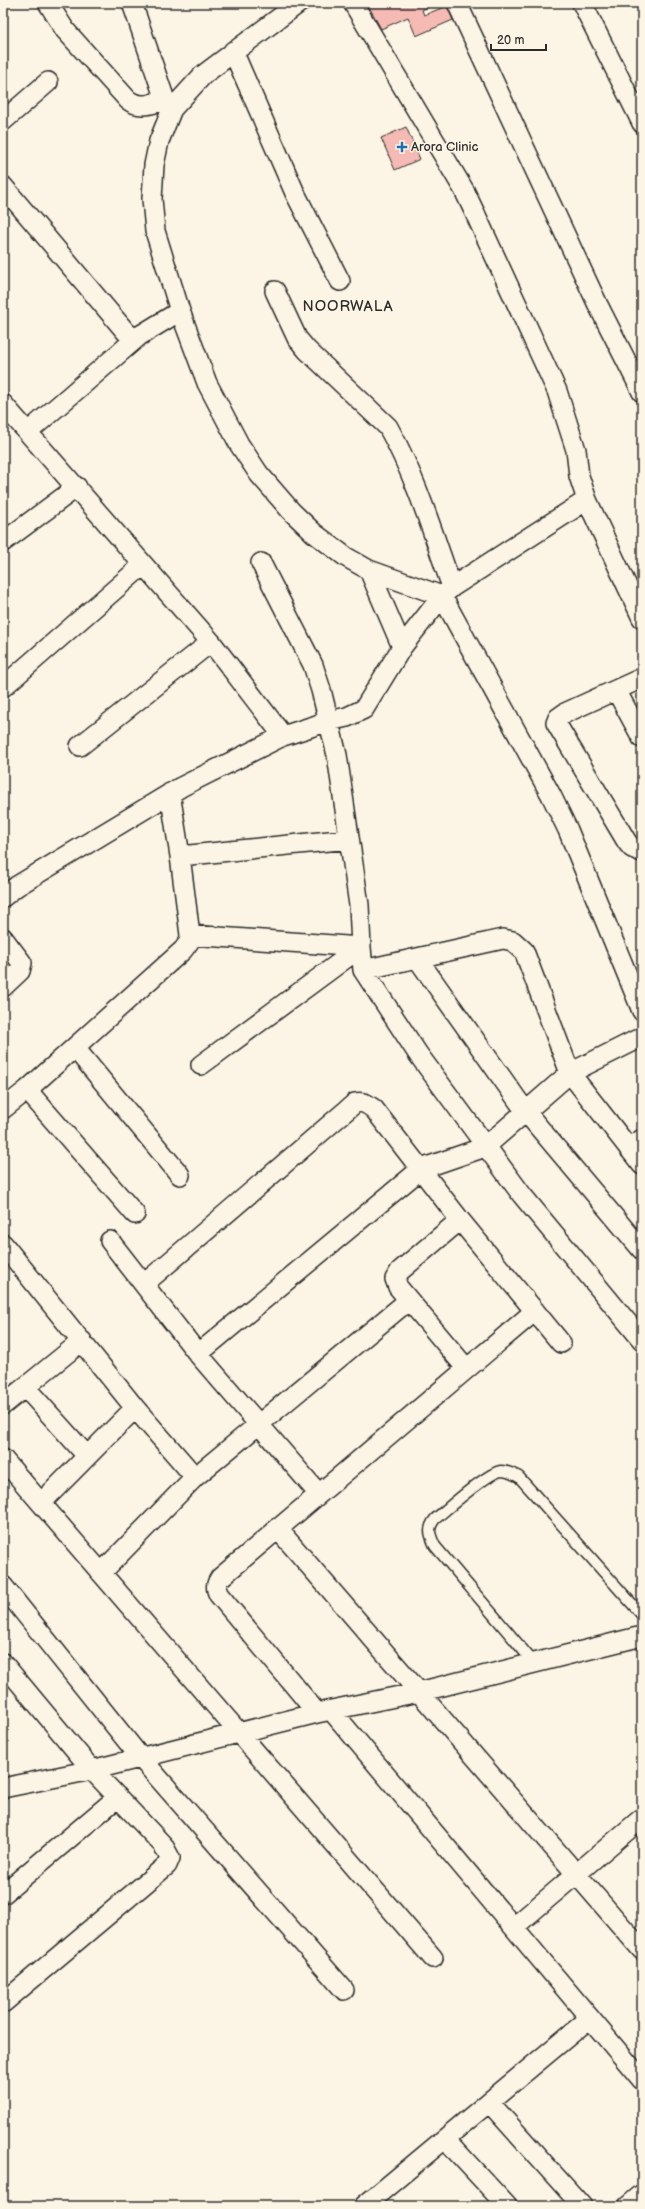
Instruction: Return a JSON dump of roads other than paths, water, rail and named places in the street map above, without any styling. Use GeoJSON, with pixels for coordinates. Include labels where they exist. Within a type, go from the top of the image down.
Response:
{"type":"FeatureCollection","features":[{"type":"Feature","properties":{"kind":"street"},"geometry":{"type":"LineString","coordinates":[[48,3],[65,30],[128,100],[135,105],[144,106],[168,105],[233,52],[299,3]]}},
{"type":"Feature","properties":{"kind":"street"},"geometry":{"type":"LineString","coordinates":[[132,3],[168,105],[154,165],[152,199],[155,231],[180,312],[207,384],[222,414],[260,474],[291,511],[314,533],[346,557],[369,570],[447,592]]}},
{"type":"Feature","properties":{"kind":"street"},"geometry":{"type":"LineString","coordinates":[[353,3],[464,190],[474,211],[557,391],[576,450],[579,476],[587,500],[642,618]]}},
{"type":"Feature","properties":{"kind":"street"},"geometry":{"type":"LineString","coordinates":[[457,3],[591,290],[642,392]]}},
{"type":"Feature","properties":{"kind":"street"},"geometry":{"type":"LineString","coordinates":[[582,3],[642,124]]}},
{"type":"Feature","properties":{"kind":"street"},"geometry":{"type":"LineString","coordinates":[[233,52],[295,192],[340,281]]}},
{"type":"Feature","properties":{"kind":"street"},"geometry":{"type":"LineString","coordinates":[[3,121],[48,82]]}},
{"type":"Feature","properties":{"kind":"street"},"geometry":{"type":"LineString","coordinates":[[3,186],[126,332],[132,336],[139,336]]}},
{"type":"Feature","properties":{"kind":"street"},"geometry":{"type":"LineString","coordinates":[[275,291],[297,338],[388,427],[397,443],[429,524],[447,592],[568,830],[642,1011]]}},
{"type":"Feature","properties":{"kind":"street"},"geometry":{"type":"LineString","coordinates":[[28,432],[139,336],[180,312]]}},
{"type":"Feature","properties":{"kind":"street"},"geometry":{"type":"LineString","coordinates":[[3,404],[211,642],[283,736]]}},
{"type":"Feature","properties":{"kind":"street"},"geometry":{"type":"LineString","coordinates":[[3,542],[77,487]]}},
{"type":"Feature","properties":{"kind":"street"},"geometry":{"type":"LineString","coordinates":[[3,897],[24,882],[170,793],[283,736],[329,721],[348,718],[364,709],[402,647],[447,592],[587,500]]}},
{"type":"Feature","properties":{"kind":"street"},"geometry":{"type":"LineString","coordinates":[[261,563],[313,666],[329,721],[337,756],[361,922],[363,970],[418,1054],[485,1147],[640,1334]]}},
{"type":"Feature","properties":{"kind":"street"},"geometry":{"type":"LineString","coordinates":[[3,687],[143,565]]}},
{"type":"Feature","properties":{"kind":"street"},"geometry":{"type":"LineString","coordinates":[[369,570],[402,647]]}},
{"type":"Feature","properties":{"kind":"street"},"geometry":{"type":"LineString","coordinates":[[80,746],[211,642]]}},
{"type":"Feature","properties":{"kind":"street"},"geometry":{"type":"LineString","coordinates":[[641,853],[632,848],[627,842],[556,723],[558,718],[565,713],[642,678]]}},
{"type":"Feature","properties":{"kind":"street"},"geometry":{"type":"LineString","coordinates":[[616,690],[642,738]]}},
{"type":"Feature","properties":{"kind":"street"},"geometry":{"type":"LineString","coordinates":[[3,1109],[75,1048],[183,950],[189,942],[190,935],[180,856],[170,793]]}},
{"type":"Feature","properties":{"kind":"street"},"geometry":{"type":"LineString","coordinates":[[180,856],[349,839]]}},
{"type":"Feature","properties":{"kind":"street"},"geometry":{"type":"LineString","coordinates":[[190,935],[361,947]]}},
{"type":"Feature","properties":{"kind":"street"},"geometry":{"type":"LineString","coordinates":[[3,938],[22,963],[20,971],[3,987]]}},
{"type":"Feature","properties":{"kind":"street"},"geometry":{"type":"LineString","coordinates":[[363,970],[503,939],[513,941],[524,951],[570,1073],[636,1144],[642,1165]]}},
{"type":"Feature","properties":{"kind":"street"},"geometry":{"type":"LineString","coordinates":[[201,1065],[361,947]]}},
{"type":"Feature","properties":{"kind":"street"},"geometry":{"type":"LineString","coordinates":[[417,958],[526,1112],[642,1250]]}},
{"type":"Feature","properties":{"kind":"street"},"geometry":{"type":"LineString","coordinates":[[198,1354],[421,1169],[485,1147],[570,1073],[642,1036]]}},
{"type":"Feature","properties":{"kind":"street"},"geometry":{"type":"LineString","coordinates":[[75,1048],[180,1175]]}},
{"type":"Feature","properties":{"kind":"street"},"geometry":{"type":"LineString","coordinates":[[27,1090],[135,1214]]}},
{"type":"Feature","properties":{"kind":"street"},"geometry":{"type":"LineString","coordinates":[[144,1284],[355,1104],[360,1102],[367,1104],[374,1109],[460,1220],[561,1343]]}},
{"type":"Feature","properties":{"kind":"street"},"geometry":{"type":"LineString","coordinates":[[460,1220],[396,1275],[395,1280],[398,1287],[466,1368]]}},
{"type":"Feature","properties":{"kind":"street"},"geometry":{"type":"LineString","coordinates":[[110,1241],[198,1354],[318,1493]]}},
{"type":"Feature","properties":{"kind":"street"},"geometry":{"type":"LineString","coordinates":[[3,1244],[135,1408],[195,1477]]}},
{"type":"Feature","properties":{"kind":"street"},"geometry":{"type":"LineString","coordinates":[[101,1573],[195,1477],[260,1425],[409,1300]]}},
{"type":"Feature","properties":{"kind":"street"},"geometry":{"type":"LineString","coordinates":[[536,1311],[466,1368],[277,1528],[220,1578],[216,1589],[514,1927],[642,2080]]}},
{"type":"Feature","properties":{"kind":"street"},"geometry":{"type":"LineString","coordinates":[[3,1405],[82,1341]]}},
{"type":"Feature","properties":{"kind":"street"},"geometry":{"type":"LineString","coordinates":[[25,1387],[87,1456]]}},
{"type":"Feature","properties":{"kind":"street"},"geometry":{"type":"LineString","coordinates":[[40,1503],[135,1408]]}},
{"type":"Feature","properties":{"kind":"street"},"geometry":{"type":"LineString","coordinates":[[3,1459],[239,1731],[433,1958]]}},
{"type":"Feature","properties":{"kind":"street"},"geometry":{"type":"LineString","coordinates":[[277,1528],[640,1944]]}},
{"type":"Feature","properties":{"kind":"street"},"geometry":{"type":"LineString","coordinates":[[3,1586],[140,1757],[344,1990]]}},
{"type":"Feature","properties":{"kind":"street"},"geometry":{"type":"LineString","coordinates":[[3,1788],[92,1770],[239,1731],[419,1692],[642,1636]]}},
{"type":"Feature","properties":{"kind":"street"},"geometry":{"type":"LineString","coordinates":[[3,1663],[92,1770],[163,1845],[170,1858],[167,1865],[3,2003]]}},
{"type":"Feature","properties":{"kind":"street"},"geometry":{"type":"LineString","coordinates":[[3,1894],[118,1797]]}},
{"type":"Feature","properties":{"kind":"street"},"geometry":{"type":"LineString","coordinates":[[514,1927],[642,1818]]}},
{"type":"Feature","properties":{"kind":"street"},"geometry":{"type":"LineString","coordinates":[[364,2206],[590,2018]]}},
{"type":"Feature","properties":{"kind":"street"},"geometry":{"type":"LineString","coordinates":[[489,2102],[582,2206]]}},
{"type":"Feature","properties":{"kind":"street"},"geometry":{"type":"LineString","coordinates":[[445,2139],[507,2206]]}},
{"type":"Feature","properties":{"kind":"street"},"geometry":{"type":"LineString","coordinates":[[628,2206],[642,2194]]}},
{"type":"Feature","properties":{"kind":"lane"},"geometry":{"type":"LineString","coordinates":[[534,1663],[435,1546],[430,1535],[429,1526],[435,1519],[489,1476],[500,1471],[511,1472],[519,1477],[642,1615]]}},
{"type":"Feature","properties":{"kind":"place","name":"Arora Clinic"},"geometry":{"type":"Point","coordinates":[402,147]}},
{"type":"Feature","properties":{"kind":"district","name":"NOORWALA"},"geometry":{"type":"Point","coordinates":[348,306]}}]}
